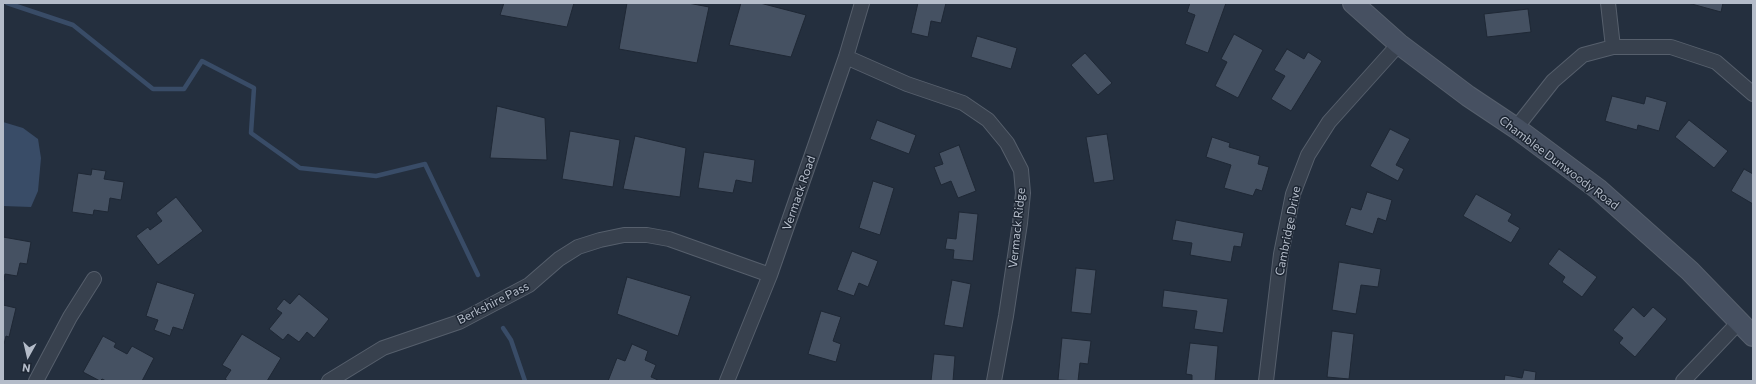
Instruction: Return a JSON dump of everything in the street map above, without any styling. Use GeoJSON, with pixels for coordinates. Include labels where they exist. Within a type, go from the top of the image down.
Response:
{"type":"FeatureCollection","features":[{"type":"Feature","properties":{"kind":"street","name":"Vermack Road"},"geometry":{"type":"LineString","coordinates":[[727,381],[770,275],[846,57],[862,3]]}},
{"type":"Feature","properties":{"kind":"street","name":"Chamblee Dunwoody Road"},"geometry":{"type":"LineString","coordinates":[[1353,3],[1399,44],[1468,96],[1516,128],[1598,189],[1690,270],[1753,336]]}},
{"type":"Feature","properties":{"kind":"street"},"geometry":{"type":"LineString","coordinates":[[1608,3],[1613,47]]}},
{"type":"Feature","properties":{"kind":"street","name":"Cambridge Drive"},"geometry":{"type":"LineString","coordinates":[[1266,381],[1281,254],[1293,194],[1308,155],[1329,122],[1399,44]]}},
{"type":"Feature","properties":{"kind":"street"},"geometry":{"type":"LineString","coordinates":[[1516,128],[1553,81],[1583,55],[1613,47],[1671,47],[1716,62],[1753,94]]}},
{"type":"Feature","properties":{"kind":"street","name":"Vermack Ridge"},"geometry":{"type":"LineString","coordinates":[[846,57],[907,84],[963,103],[988,120],[1007,143],[1021,170],[1023,193],[1020,223],[1006,316],[994,381]]}},
{"type":"Feature","properties":{"kind":"street","name":"Berkshire Pass"},"geometry":{"type":"LineString","coordinates":[[329,381],[383,348],[459,322],[529,285],[559,259],[578,248],[600,240],[632,235],[647,235],[669,239],[770,275]]}},
{"type":"Feature","properties":{"kind":"street"},"geometry":{"type":"LineString","coordinates":[[36,381],[70,317],[94,279]]}},
{"type":"Feature","properties":{"kind":"street"},"geometry":{"type":"LineString","coordinates":[[1683,381],[1739,322]]}},
{"type":"Feature","properties":{"kind":"water"},"geometry":{"type":"Polygon","coordinates":[[[3,122],[23,128],[38,139],[41,158],[38,191],[31,207],[3,206],[3,122]]]}},
{"type":"Feature","properties":{"kind":"building"},"geometry":{"type":"Polygon","coordinates":[[[504,3],[574,3],[567,27],[500,15],[504,3]]]}},
{"type":"Feature","properties":{"kind":"building"},"geometry":{"type":"Polygon","coordinates":[[[627,3],[688,3],[709,7],[697,63],[619,49],[627,3]]]}},
{"type":"Feature","properties":{"kind":"building"},"geometry":{"type":"Polygon","coordinates":[[[741,3],[760,3],[806,15],[791,57],[729,45],[741,3]]]}},
{"type":"Feature","properties":{"kind":"building"},"geometry":{"type":"Polygon","coordinates":[[[918,3],[946,3],[941,23],[931,21],[928,37],[911,33],[918,3]]]}},
{"type":"Feature","properties":{"kind":"building"},"geometry":{"type":"Polygon","coordinates":[[[1190,3],[1226,3],[1208,53],[1185,44],[1195,15],[1187,12],[1190,3]]]}},
{"type":"Feature","properties":{"kind":"building"},"geometry":{"type":"Polygon","coordinates":[[[1688,3],[1723,3],[1721,12],[1688,3]]]}},
{"type":"Feature","properties":{"kind":"building"},"geometry":{"type":"Polygon","coordinates":[[[1528,9],[1531,32],[1487,37],[1484,14],[1528,9]]]}},
{"type":"Feature","properties":{"kind":"building"},"geometry":{"type":"Polygon","coordinates":[[[1234,34],[1263,50],[1238,98],[1215,86],[1227,62],[1221,59],[1234,34]]]}},
{"type":"Feature","properties":{"kind":"building"},"geometry":{"type":"Polygon","coordinates":[[[977,36],[1017,48],[1011,69],[971,57],[977,36]]]}},
{"type":"Feature","properties":{"kind":"building"},"geometry":{"type":"Polygon","coordinates":[[[1287,49],[1304,59],[1308,52],[1322,61],[1291,111],[1271,99],[1285,76],[1274,70],[1287,49]]]}},
{"type":"Feature","properties":{"kind":"building"},"geometry":{"type":"Polygon","coordinates":[[[1085,53],[1112,83],[1098,95],[1071,65],[1085,53]]]}},
{"type":"Feature","properties":{"kind":"building"},"geometry":{"type":"Polygon","coordinates":[[[1612,96],[1644,104],[1646,96],[1667,102],[1659,131],[1638,125],[1637,130],[1605,121],[1612,96]]]}},
{"type":"Feature","properties":{"kind":"building"},"geometry":{"type":"Polygon","coordinates":[[[497,106],[545,118],[547,160],[490,158],[497,106]]]}},
{"type":"Feature","properties":{"kind":"building"},"geometry":{"type":"Polygon","coordinates":[[[877,120],[916,135],[909,154],[870,139],[877,120]]]}},
{"type":"Feature","properties":{"kind":"building"},"geometry":{"type":"Polygon","coordinates":[[[1689,120],[1728,151],[1714,168],[1675,137],[1689,120]]]}},
{"type":"Feature","properties":{"kind":"building"},"geometry":{"type":"Polygon","coordinates":[[[1390,129],[1410,139],[1396,165],[1404,169],[1398,181],[1370,166],[1390,129]]]}},
{"type":"Feature","properties":{"kind":"building"},"geometry":{"type":"Polygon","coordinates":[[[570,131],[620,140],[613,187],[562,179],[570,131]]]}},
{"type":"Feature","properties":{"kind":"building"},"geometry":{"type":"Polygon","coordinates":[[[1107,134],[1114,180],[1094,183],[1086,137],[1107,134]]]}},
{"type":"Feature","properties":{"kind":"building"},"geometry":{"type":"Polygon","coordinates":[[[635,136],[686,148],[680,197],[623,189],[635,136]]]}},
{"type":"Feature","properties":{"kind":"building"},"geometry":{"type":"Polygon","coordinates":[[[1212,137],[1230,143],[1229,147],[1260,156],[1258,164],[1269,167],[1262,191],[1256,189],[1253,196],[1224,188],[1231,165],[1206,157],[1212,137]]]}},
{"type":"Feature","properties":{"kind":"building"},"geometry":{"type":"Polygon","coordinates":[[[959,145],[976,191],[958,198],[951,181],[941,185],[934,167],[943,164],[939,153],[959,145]]]}},
{"type":"Feature","properties":{"kind":"building"},"geometry":{"type":"Polygon","coordinates":[[[704,152],[755,160],[752,183],[736,180],[733,193],[698,188],[704,152]]]}},
{"type":"Feature","properties":{"kind":"building"},"geometry":{"type":"Polygon","coordinates":[[[92,169],[106,171],[104,179],[124,182],[121,200],[110,198],[108,212],[94,210],[93,215],[72,212],[78,173],[91,175],[92,169]]]}},
{"type":"Feature","properties":{"kind":"building"},"geometry":{"type":"Polygon","coordinates":[[[1744,169],[1753,174],[1753,204],[1731,191],[1744,169]]]}},
{"type":"Feature","properties":{"kind":"building"},"geometry":{"type":"Polygon","coordinates":[[[873,181],[894,188],[880,235],[859,228],[873,181]]]}},
{"type":"Feature","properties":{"kind":"building"},"geometry":{"type":"Polygon","coordinates":[[[1367,192],[1392,200],[1386,221],[1378,218],[1373,234],[1345,225],[1351,207],[1361,210],[1367,192]]]}},
{"type":"Feature","properties":{"kind":"building"},"geometry":{"type":"Polygon","coordinates":[[[1476,194],[1512,214],[1508,221],[1520,228],[1511,243],[1463,216],[1476,194]]]}},
{"type":"Feature","properties":{"kind":"building"},"geometry":{"type":"Polygon","coordinates":[[[176,197],[203,231],[158,265],[136,236],[148,227],[150,230],[162,221],[156,213],[176,197]]]}},
{"type":"Feature","properties":{"kind":"building"},"geometry":{"type":"Polygon","coordinates":[[[959,212],[978,214],[973,261],[953,259],[954,250],[945,249],[947,238],[956,239],[959,212]]]}},
{"type":"Feature","properties":{"kind":"building"},"geometry":{"type":"Polygon","coordinates":[[[1176,220],[1244,233],[1241,247],[1234,246],[1231,262],[1190,255],[1192,243],[1172,240],[1176,220]]]}},
{"type":"Feature","properties":{"kind":"building"},"geometry":{"type":"Polygon","coordinates":[[[3,237],[31,242],[27,264],[20,263],[17,276],[5,274],[3,285],[3,237]]]}},
{"type":"Feature","properties":{"kind":"building"},"geometry":{"type":"Polygon","coordinates":[[[1559,249],[1597,277],[1582,297],[1562,282],[1565,277],[1548,264],[1559,249]]]}},
{"type":"Feature","properties":{"kind":"building"},"geometry":{"type":"Polygon","coordinates":[[[852,251],[878,261],[868,287],[859,283],[854,296],[837,290],[852,251]]]}},
{"type":"Feature","properties":{"kind":"building"},"geometry":{"type":"Polygon","coordinates":[[[1339,262],[1381,269],[1378,287],[1361,285],[1356,314],[1332,310],[1339,262]]]}},
{"type":"Feature","properties":{"kind":"building"},"geometry":{"type":"Polygon","coordinates":[[[1076,268],[1096,270],[1091,314],[1071,312],[1076,268]]]}},
{"type":"Feature","properties":{"kind":"building"},"geometry":{"type":"Polygon","coordinates":[[[627,277],[691,296],[678,336],[617,314],[627,277]]]}},
{"type":"Feature","properties":{"kind":"building"},"geometry":{"type":"Polygon","coordinates":[[[952,280],[971,284],[963,328],[944,325],[952,280]]]}},
{"type":"Feature","properties":{"kind":"building"},"geometry":{"type":"Polygon","coordinates":[[[157,282],[195,294],[183,330],[173,327],[170,336],[154,330],[158,320],[146,316],[157,282]]]}},
{"type":"Feature","properties":{"kind":"building"},"geometry":{"type":"Polygon","coordinates":[[[1164,290],[1228,299],[1223,333],[1194,329],[1197,311],[1162,307],[1164,290]]]}},
{"type":"Feature","properties":{"kind":"building"},"geometry":{"type":"Polygon","coordinates":[[[299,294],[329,319],[314,338],[307,332],[299,342],[288,334],[283,340],[269,329],[282,313],[276,309],[284,299],[290,304],[299,294]]]}},
{"type":"Feature","properties":{"kind":"building"},"geometry":{"type":"Polygon","coordinates":[[[3,305],[16,308],[9,337],[6,336],[4,344],[3,344],[3,305]]]}},
{"type":"Feature","properties":{"kind":"building"},"geometry":{"type":"Polygon","coordinates":[[[1633,307],[1644,317],[1653,307],[1667,319],[1635,357],[1619,343],[1623,338],[1613,330],[1633,307]]]}},
{"type":"Feature","properties":{"kind":"building"},"geometry":{"type":"Polygon","coordinates":[[[821,311],[841,317],[833,341],[841,344],[836,362],[808,354],[821,311]]]}},
{"type":"Feature","properties":{"kind":"building"},"geometry":{"type":"Polygon","coordinates":[[[1332,331],[1354,334],[1349,379],[1327,377],[1332,331]]]}},
{"type":"Feature","properties":{"kind":"building"},"geometry":{"type":"Polygon","coordinates":[[[242,334],[281,358],[267,381],[228,381],[225,379],[231,370],[222,365],[242,334]]]}},
{"type":"Feature","properties":{"kind":"building"},"geometry":{"type":"Polygon","coordinates":[[[103,336],[116,343],[114,347],[127,354],[132,346],[154,358],[142,381],[106,381],[102,379],[100,381],[83,372],[103,336]]]}},
{"type":"Feature","properties":{"kind":"building"},"geometry":{"type":"Polygon","coordinates":[[[1062,338],[1091,341],[1088,364],[1080,363],[1078,381],[1058,380],[1062,338]]]}},
{"type":"Feature","properties":{"kind":"building"},"geometry":{"type":"Polygon","coordinates":[[[1190,343],[1218,346],[1215,381],[1192,381],[1192,375],[1186,374],[1190,343]]]}},
{"type":"Feature","properties":{"kind":"building"},"geometry":{"type":"Polygon","coordinates":[[[632,344],[648,351],[645,360],[656,365],[651,377],[658,381],[608,381],[617,358],[625,361],[632,344]]]}},
{"type":"Feature","properties":{"kind":"building"},"geometry":{"type":"Polygon","coordinates":[[[934,354],[955,356],[953,381],[931,381],[934,354]]]}},
{"type":"Feature","properties":{"kind":"building"},"geometry":{"type":"Polygon","coordinates":[[[1524,370],[1536,372],[1535,381],[1504,381],[1505,375],[1522,378],[1524,370]]]}},
{"type":"Feature","properties":{"kind":"waterway"},"geometry":{"type":"LineString","coordinates":[[7,3],[73,25],[153,89],[184,89],[202,61],[254,88],[251,133],[300,168],[376,176],[425,164],[478,275]]}},
{"type":"Feature","properties":{"kind":"waterway"},"geometry":{"type":"LineString","coordinates":[[503,328],[511,340],[525,381]]}}]}
